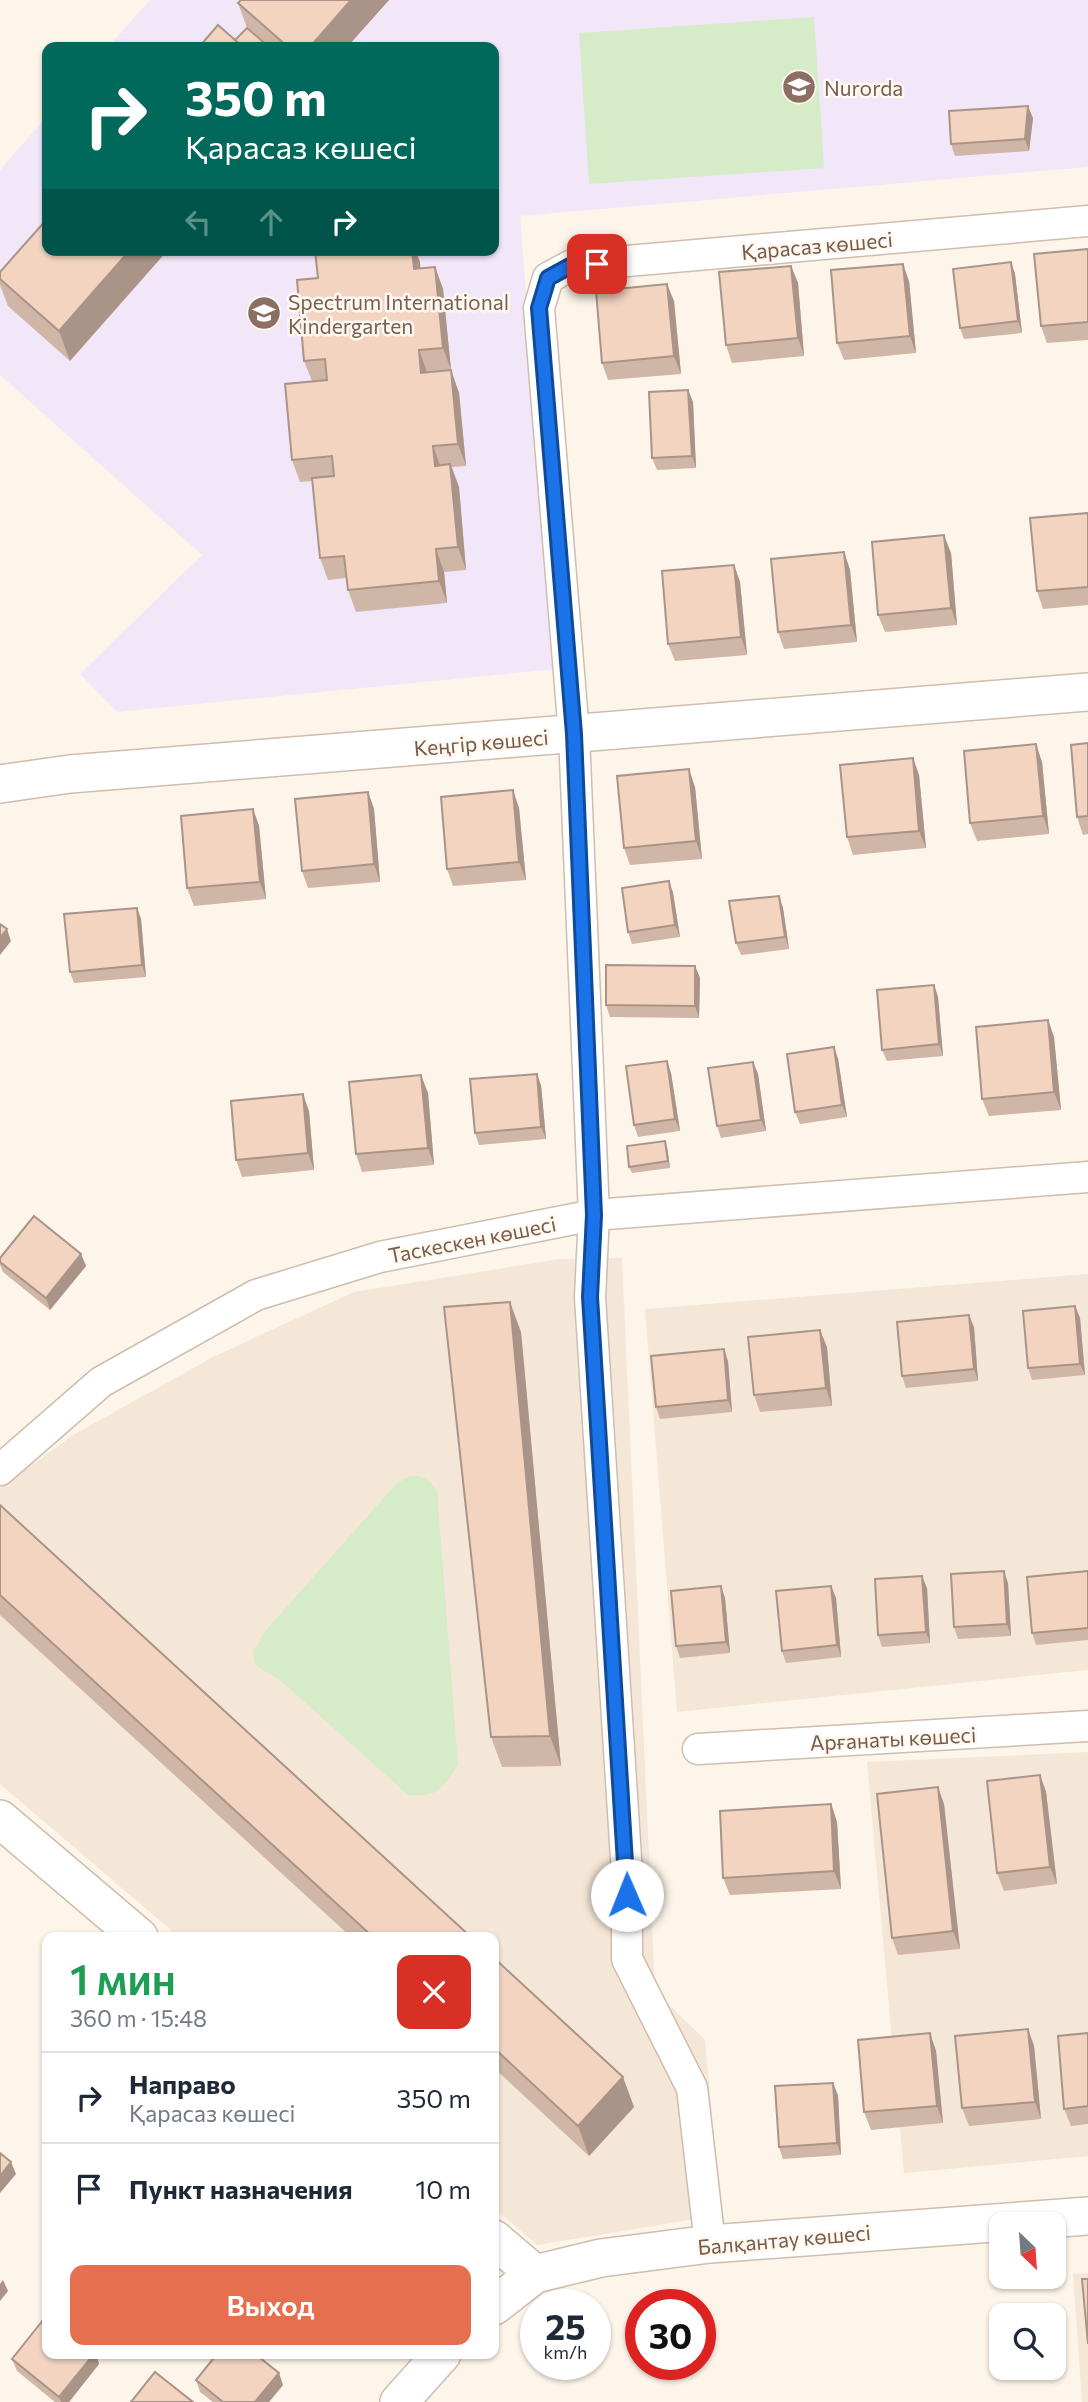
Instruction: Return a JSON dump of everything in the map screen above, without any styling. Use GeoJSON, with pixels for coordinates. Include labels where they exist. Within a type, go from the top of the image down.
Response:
{"type":"FeatureCollection","features":[{"type":"Feature","properties":{"kind":"street","name":"Қарасаз көшесі"},"geometry":{"type":"LineString","coordinates":[[574,734],[539,308],[548,278],[570,266],[1088,221]]}},
{"type":"Feature","properties":{"kind":"street","name":"Кеңгір көшесі"},"geometry":{"type":"LineString","coordinates":[[0,784],[70,774],[1088,692]]}},
{"type":"Feature","properties":{"kind":"street"},"geometry":{"type":"LineString","coordinates":[[574,734],[594,1215],[590,1297],[627,1874],[627,1959],[692,2088],[710,2244]]}},
{"type":"Feature","properties":{"kind":"street","name":"Таскескен көшесі"},"geometry":{"type":"LineString","coordinates":[[0,1470],[101,1382],[256,1295],[380,1257],[594,1215],[1088,1177]]}},
{"type":"Feature","properties":{"kind":"street","name":"Арғанаты көшесі"},"geometry":{"type":"LineString","coordinates":[[698,1749],[1088,1726]]}},
{"type":"Feature","properties":{"kind":"street"},"geometry":{"type":"LineString","coordinates":[[0,1819],[133,1932]]}},
{"type":"Feature","properties":{"kind":"street","name":"Балқантау көшесі"},"geometry":{"type":"LineString","coordinates":[[499,2302],[535,2274],[601,2258],[710,2244],[1088,2216]]}},
{"type":"Feature","properties":{"kind":"street"},"geometry":{"type":"LineString","coordinates":[[499,2243],[535,2274]]}},
{"type":"Feature","properties":{"kind":"street"},"geometry":{"type":"LineString","coordinates":[[399,2402],[438,2359]]}},
{"type":"Feature","properties":{"kind":"shaded area","name":"Spectrum International Kindergarten"},"geometry":{"type":"Polygon","coordinates":[[[150,0],[1088,0],[1088,167],[520,216],[555,669],[117,712],[80,674],[202,555],[0,375],[0,170],[42,122],[42,256],[499,256],[499,42],[112,42],[150,0]]]}},
{"type":"Feature","properties":{"kind":"shaded area"},"geometry":{"type":"Polygon","coordinates":[[[622,1258],[655,1991],[705,2040],[721,2215],[537,2245],[499,2212],[499,1932],[173,1932],[0,1784],[0,1488],[73,1435],[213,1357],[354,1292],[560,1259],[622,1258]]]}},
{"type":"Feature","properties":{"kind":"shaded area"},"geometry":{"type":"Polygon","coordinates":[[[1088,1274],[1088,1670],[677,1712],[645,1309],[1088,1274]]]}},
{"type":"Feature","properties":{"kind":"shaded area"},"geometry":{"type":"Polygon","coordinates":[[[1088,1752],[1088,2156],[904,2173],[867,1762],[1088,1752]]]}},
{"type":"Feature","properties":{"kind":"shaded area"},"geometry":{"type":"Polygon","coordinates":[[[1088,2273],[1088,2402],[1082,2402],[1073,2274],[1088,2273]]]}},
{"type":"Feature","properties":{"kind":"green space"},"geometry":{"type":"Polygon","coordinates":[[[814,17],[824,168],[589,184],[579,33],[814,17]]]}},
{"type":"Feature","properties":{"kind":"green space"},"geometry":{"type":"Polygon","coordinates":[[[411,1476],[427,1479],[437,1491],[458,1765],[439,1790],[427,1795],[408,1795],[281,1681],[255,1665],[253,1651],[267,1629],[397,1483],[411,1476]]]}},
{"type":"Feature","properties":{"kind":"building"},"geometry":{"type":"Polygon","coordinates":[[[241,0],[351,0],[314,42],[282,42],[238,3],[241,0]]]}},
{"type":"Feature","properties":{"kind":"building"},"geometry":{"type":"Polygon","coordinates":[[[218,25],[237,42],[203,42],[218,25]]]}},
{"type":"Feature","properties":{"kind":"building"},"geometry":{"type":"Polygon","coordinates":[[[247,28],[263,42],[237,42],[235,40],[247,28]]]}},
{"type":"Feature","properties":{"kind":"building"},"geometry":{"type":"Polygon","coordinates":[[[1028,106],[1025,139],[951,144],[949,111],[1028,106]]]}},
{"type":"Feature","properties":{"kind":"building"},"geometry":{"type":"Polygon","coordinates":[[[42,225],[42,256],[125,256],[59,331],[0,279],[0,272],[42,225]]]}},
{"type":"Feature","properties":{"kind":"building"},"geometry":{"type":"Polygon","coordinates":[[[1088,249],[1088,322],[1041,326],[1034,254],[1088,249]]]}},
{"type":"Feature","properties":{"kind":"building"},"geometry":{"type":"Polygon","coordinates":[[[316,256],[413,256],[414,269],[435,267],[443,348],[419,350],[421,373],[451,370],[458,444],[433,446],[435,466],[450,464],[458,547],[436,549],[439,581],[348,590],[344,556],[320,558],[312,478],[334,476],[332,456],[292,460],[285,384],[327,380],[325,359],[304,361],[297,280],[318,278],[316,256]]]}},
{"type":"Feature","properties":{"kind":"building"},"geometry":{"type":"Polygon","coordinates":[[[1011,262],[1018,321],[960,328],[953,269],[1011,262]]]}},
{"type":"Feature","properties":{"kind":"building"},"geometry":{"type":"Polygon","coordinates":[[[903,264],[910,336],[837,343],[831,270],[903,264]]]}},
{"type":"Feature","properties":{"kind":"building"},"geometry":{"type":"Polygon","coordinates":[[[791,266],[798,338],[726,345],[719,272],[791,266]]]}},
{"type":"Feature","properties":{"kind":"building"},"geometry":{"type":"Polygon","coordinates":[[[667,284],[674,356],[602,363],[596,291],[667,284]]]}},
{"type":"Feature","properties":{"kind":"building"},"geometry":{"type":"Polygon","coordinates":[[[688,390],[692,456],[652,458],[649,392],[688,390]]]}},
{"type":"Feature","properties":{"kind":"building"},"geometry":{"type":"Polygon","coordinates":[[[1088,513],[1088,587],[1037,591],[1030,518],[1088,513]]]}},
{"type":"Feature","properties":{"kind":"building"},"geometry":{"type":"Polygon","coordinates":[[[944,535],[951,608],[878,615],[872,542],[944,535]]]}},
{"type":"Feature","properties":{"kind":"building"},"geometry":{"type":"Polygon","coordinates":[[[844,552],[851,625],[778,632],[771,559],[844,552]]]}},
{"type":"Feature","properties":{"kind":"building"},"geometry":{"type":"Polygon","coordinates":[[[734,565],[741,637],[668,644],[662,571],[734,565]]]}},
{"type":"Feature","properties":{"kind":"building"},"geometry":{"type":"Polygon","coordinates":[[[1088,743],[1088,816],[1077,817],[1071,745],[1088,743]]]}},
{"type":"Feature","properties":{"kind":"building"},"geometry":{"type":"Polygon","coordinates":[[[1036,744],[1043,816],[970,823],[964,751],[1036,744]]]}},
{"type":"Feature","properties":{"kind":"building"},"geometry":{"type":"Polygon","coordinates":[[[913,758],[919,831],[847,837],[840,765],[913,758]]]}},
{"type":"Feature","properties":{"kind":"building"},"geometry":{"type":"Polygon","coordinates":[[[689,769],[696,841],[624,848],[617,776],[689,769]]]}},
{"type":"Feature","properties":{"kind":"building"},"geometry":{"type":"Polygon","coordinates":[[[513,790],[519,862],[447,869],[441,797],[513,790]]]}},
{"type":"Feature","properties":{"kind":"building"},"geometry":{"type":"Polygon","coordinates":[[[368,792],[374,864],[302,871],[295,799],[368,792]]]}},
{"type":"Feature","properties":{"kind":"building"},"geometry":{"type":"Polygon","coordinates":[[[253,809],[260,882],[187,888],[181,816],[253,809]]]}},
{"type":"Feature","properties":{"kind":"building"},"geometry":{"type":"Polygon","coordinates":[[[669,881],[675,925],[628,932],[622,888],[669,881]]]}},
{"type":"Feature","properties":{"kind":"building"},"geometry":{"type":"Polygon","coordinates":[[[779,896],[785,937],[736,943],[729,901],[779,896]]]}},
{"type":"Feature","properties":{"kind":"building"},"geometry":{"type":"Polygon","coordinates":[[[137,908],[142,965],[70,972],[64,914],[137,908]]]}},
{"type":"Feature","properties":{"kind":"building"},"geometry":{"type":"Polygon","coordinates":[[[0,924],[7,929],[0,938],[0,924]]]}},
{"type":"Feature","properties":{"kind":"building"},"geometry":{"type":"Polygon","coordinates":[[[606,965],[695,966],[695,1006],[606,1005],[606,965]]]}},
{"type":"Feature","properties":{"kind":"building"},"geometry":{"type":"Polygon","coordinates":[[[934,985],[939,1044],[882,1050],[877,990],[934,985]]]}},
{"type":"Feature","properties":{"kind":"building"},"geometry":{"type":"Polygon","coordinates":[[[1048,1020],[1054,1092],[982,1099],[976,1027],[1048,1020]]]}},
{"type":"Feature","properties":{"kind":"building"},"geometry":{"type":"Polygon","coordinates":[[[834,1047],[842,1105],[795,1112],[787,1054],[834,1047]]]}},
{"type":"Feature","properties":{"kind":"building"},"geometry":{"type":"Polygon","coordinates":[[[667,1061],[675,1119],[634,1125],[626,1066],[667,1061]]]}},
{"type":"Feature","properties":{"kind":"building"},"geometry":{"type":"Polygon","coordinates":[[[753,1062],[761,1120],[717,1126],[708,1068],[753,1062]]]}},
{"type":"Feature","properties":{"kind":"building"},"geometry":{"type":"Polygon","coordinates":[[[537,1074],[541,1127],[475,1133],[470,1079],[537,1074]]]}},
{"type":"Feature","properties":{"kind":"building"},"geometry":{"type":"Polygon","coordinates":[[[421,1075],[428,1148],[356,1154],[349,1082],[421,1075]]]}},
{"type":"Feature","properties":{"kind":"building"},"geometry":{"type":"Polygon","coordinates":[[[303,1094],[308,1153],[236,1160],[231,1101],[303,1094]]]}},
{"type":"Feature","properties":{"kind":"building"},"geometry":{"type":"Polygon","coordinates":[[[665,1141],[668,1161],[629,1167],[627,1146],[665,1141]]]}},
{"type":"Feature","properties":{"kind":"building"},"geometry":{"type":"Polygon","coordinates":[[[34,1216],[81,1254],[46,1298],[0,1262],[0,1258],[34,1216]]]}},
{"type":"Feature","properties":{"kind":"building"},"geometry":{"type":"Polygon","coordinates":[[[510,1302],[550,1736],[491,1737],[444,1307],[510,1302]]]}},
{"type":"Feature","properties":{"kind":"building"},"geometry":{"type":"Polygon","coordinates":[[[1075,1306],[1080,1364],[1028,1368],[1023,1311],[1075,1306]]]}},
{"type":"Feature","properties":{"kind":"building"},"geometry":{"type":"Polygon","coordinates":[[[969,1315],[974,1369],[902,1376],[897,1322],[969,1315]]]}},
{"type":"Feature","properties":{"kind":"building"},"geometry":{"type":"Polygon","coordinates":[[[820,1330],[826,1388],[754,1395],[748,1337],[820,1330]]]}},
{"type":"Feature","properties":{"kind":"building"},"geometry":{"type":"Polygon","coordinates":[[[724,1349],[728,1400],[656,1407],[651,1356],[724,1349]]]}},
{"type":"Feature","properties":{"kind":"building"},"geometry":{"type":"Polygon","coordinates":[[[0,1505],[466,1932],[368,1932],[0,1595],[0,1505]]]}},
{"type":"Feature","properties":{"kind":"building"},"geometry":{"type":"Polygon","coordinates":[[[1004,1571],[1007,1624],[954,1627],[951,1574],[1004,1571]]]}},
{"type":"Feature","properties":{"kind":"building"},"geometry":{"type":"Polygon","coordinates":[[[1088,1571],[1088,1628],[1032,1633],[1027,1577],[1088,1571]]]}},
{"type":"Feature","properties":{"kind":"building"},"geometry":{"type":"Polygon","coordinates":[[[922,1576],[926,1632],[878,1635],[875,1579],[922,1576]]]}},
{"type":"Feature","properties":{"kind":"building"},"geometry":{"type":"Polygon","coordinates":[[[721,1586],[726,1642],[676,1646],[671,1591],[721,1586]]]}},
{"type":"Feature","properties":{"kind":"building"},"geometry":{"type":"Polygon","coordinates":[[[831,1586],[837,1645],[782,1651],[776,1591],[831,1586]]]}},
{"type":"Feature","properties":{"kind":"building"},"geometry":{"type":"Polygon","coordinates":[[[1040,1775],[1050,1867],[997,1873],[987,1781],[1040,1775]]]}},
{"type":"Feature","properties":{"kind":"building"},"geometry":{"type":"Polygon","coordinates":[[[938,1787],[953,1931],[892,1938],[877,1794],[938,1787]]]}},
{"type":"Feature","properties":{"kind":"building"},"geometry":{"type":"Polygon","coordinates":[[[831,1804],[834,1871],[723,1878],[720,1811],[831,1804]]]}},
{"type":"Feature","properties":{"kind":"building"},"geometry":{"type":"Polygon","coordinates":[[[499,1963],[623,2077],[578,2126],[499,2053],[499,1963]]]}},
{"type":"Feature","properties":{"kind":"building"},"geometry":{"type":"Polygon","coordinates":[[[1028,2029],[1035,2102],[962,2108],[955,2036],[1028,2029]]]}},
{"type":"Feature","properties":{"kind":"building"},"geometry":{"type":"Polygon","coordinates":[[[930,2033],[937,2106],[864,2112],[858,2040],[930,2033]]]}},
{"type":"Feature","properties":{"kind":"building"},"geometry":{"type":"Polygon","coordinates":[[[1088,2033],[1088,2106],[1064,2109],[1058,2036],[1088,2033]]]}},
{"type":"Feature","properties":{"kind":"building"},"geometry":{"type":"Polygon","coordinates":[[[833,2083],[837,2143],[779,2147],[775,2086],[833,2083]]]}},
{"type":"Feature","properties":{"kind":"building"},"geometry":{"type":"Polygon","coordinates":[[[0,2153],[11,2162],[0,2176],[0,2153]]]}},
{"type":"Feature","properties":{"kind":"building"},"geometry":{"type":"Polygon","coordinates":[[[1082,2279],[1088,2279],[1088,2344],[1082,2279]]]}},
{"type":"Feature","properties":{"kind":"building"},"geometry":{"type":"Polygon","coordinates":[[[42,2321],[42,2359],[90,2359],[59,2397],[12,2359],[42,2321]]]}},
{"type":"Feature","properties":{"kind":"building"},"geometry":{"type":"Polygon","coordinates":[[[213,2359],[261,2359],[279,2373],[255,2402],[223,2402],[196,2380],[213,2359]]]}},
{"type":"Feature","properties":{"kind":"building"},"geometry":{"type":"Polygon","coordinates":[[[155,2372],[193,2402],[131,2402],[155,2372]]]}},
{"type":"Feature","properties":{"kind":"place","name":"Nurorda"},"geometry":{"type":"Point","coordinates":[799,87]}},
{"type":"Feature","properties":{"kind":"place","name":"Spectrum International Kindergarten"},"geometry":{"type":"Point","coordinates":[264,313]}},
{"type":"Feature","properties":{"kind":"route"},"geometry":{"type":"LineString","coordinates":[[597,264],[570,266],[548,278],[539,308],[574,734],[594,1215],[590,1297],[627,1895]]}}]}
